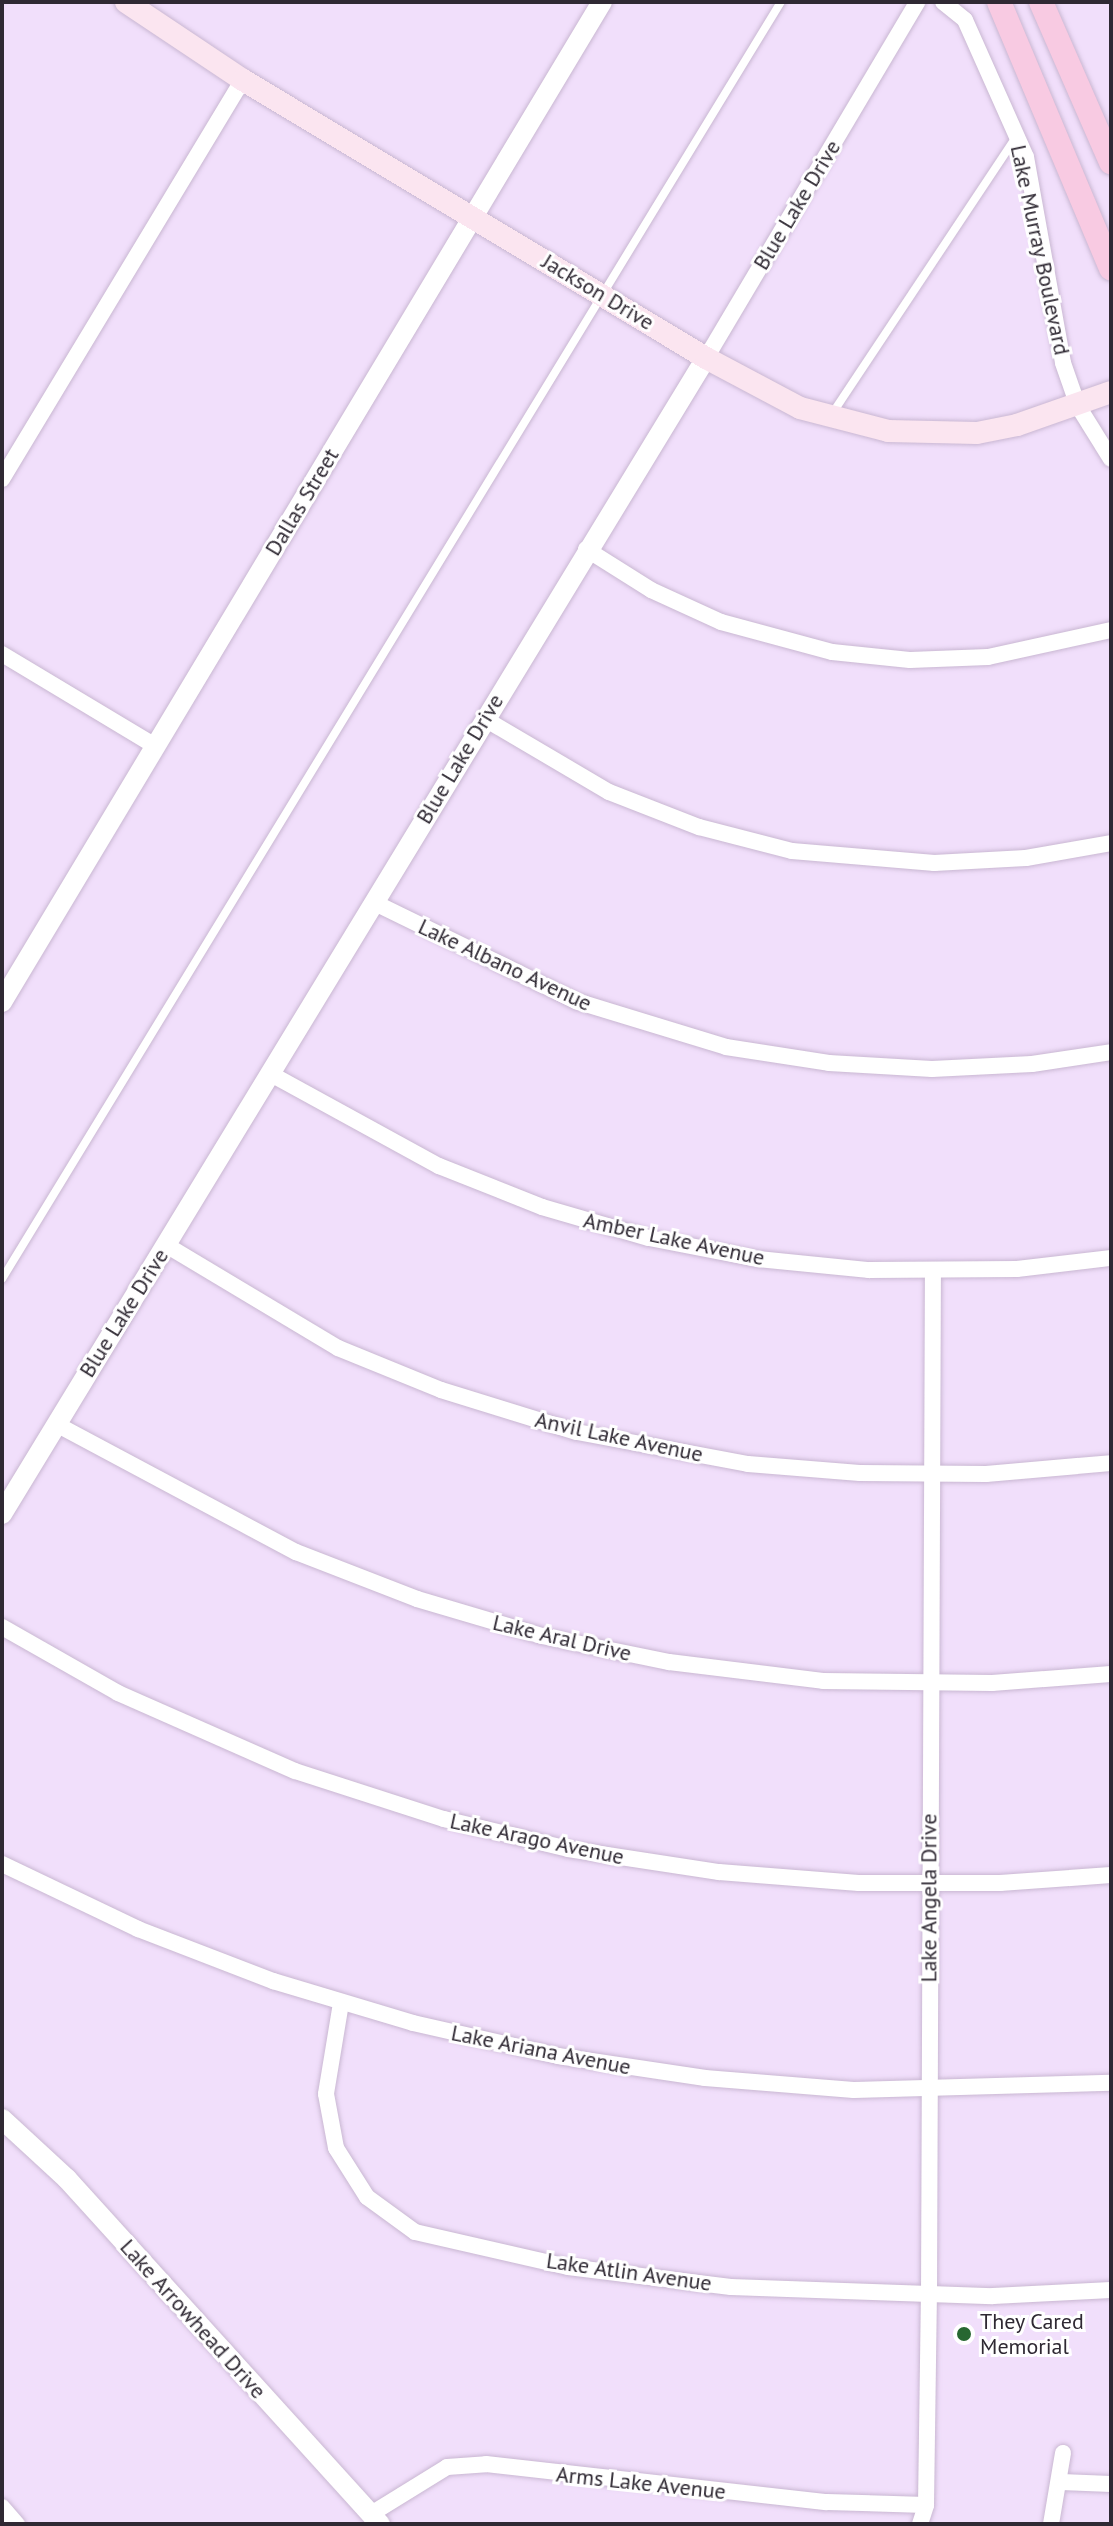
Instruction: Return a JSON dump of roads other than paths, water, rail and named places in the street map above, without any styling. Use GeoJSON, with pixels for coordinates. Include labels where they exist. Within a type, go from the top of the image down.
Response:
{"type":"FeatureCollection","features":[{"type":"Feature","properties":{"kind":"main road","name":"Jackson Drive"},"geometry":{"type":"LineString","coordinates":[[126,2],[243,80],[706,358],[766,393],[829,418],[888,431],[977,433],[1078,406],[1111,392]]}},
{"type":"Feature","properties":{"kind":"main road","name":"Lake Murray Boulevard"},"geometry":{"type":"LineString","coordinates":[[999,2],[1111,268]]}},
{"type":"Feature","properties":{"kind":"main road"},"geometry":{"type":"LineString","coordinates":[[1041,2],[1109,150]]}},
{"type":"Feature","properties":{"kind":"street","name":"Dallas Street"},"geometry":{"type":"LineString","coordinates":[[2,1002],[602,2]]}},
{"type":"Feature","properties":{"kind":"street","name":"Blue Lake Drive"},"geometry":{"type":"LineString","coordinates":[[2,1514],[375,903],[586,549],[706,358],[917,2]]}},
{"type":"Feature","properties":{"kind":"street","name":"Lake Murray Boulevard"},"geometry":{"type":"LineString","coordinates":[[943,2],[965,20],[1026,157],[1063,363],[1078,406],[1111,459]]}},
{"type":"Feature","properties":{"kind":"street"},"geometry":{"type":"LineString","coordinates":[[2,479],[243,80]]}},
{"type":"Feature","properties":{"kind":"street"},"geometry":{"type":"LineString","coordinates":[[586,549],[697,612],[757,635],[832,652],[910,660],[988,657],[1111,630]]}},
{"type":"Feature","properties":{"kind":"street"},"geometry":{"type":"LineString","coordinates":[[2,654],[155,746]]}},
{"type":"Feature","properties":{"kind":"street"},"geometry":{"type":"LineString","coordinates":[[485,719],[620,797],[699,827],[792,851],[934,863],[1026,858],[1111,843]]}},
{"type":"Feature","properties":{"kind":"street","name":"Lake Albano Avenue"},"geometry":{"type":"LineString","coordinates":[[375,903],[576,1001],[726,1047],[829,1063],[932,1069],[1032,1064],[1111,1052]]}},
{"type":"Feature","properties":{"kind":"street","name":"Amber Lake Avenue"},"geometry":{"type":"LineString","coordinates":[[269,1073],[439,1166],[595,1223],[758,1259],[933,1272],[1111,1258]]}},
{"type":"Feature","properties":{"kind":"street","name":"Anvil Lake Avenue"},"geometry":{"type":"LineString","coordinates":[[166,1245],[312,1335],[488,1406],[599,1437],[734,1462],[932,1475],[1111,1463]]}},
{"type":"Feature","properties":{"kind":"street","name":"Lake Angela Drive"},"geometry":{"type":"LineString","coordinates":[[920,2524],[926,2505],[929,2296],[928,1684],[933,1272]]}},
{"type":"Feature","properties":{"kind":"street","name":"Lake Aral Drive"},"geometry":{"type":"LineString","coordinates":[[56,1424],[296,1552],[479,1619],[669,1662],[823,1681],[928,1684],[1111,1674]]}},
{"type":"Feature","properties":{"kind":"street","name":"Lake Arago Avenue"},"geometry":{"type":"LineString","coordinates":[[2,1627],[118,1693],[295,1771],[444,1819],[568,1849],[719,1872],[929,1884],[1111,1875]]}},
{"type":"Feature","properties":{"kind":"street","name":"Lake Ariana Avenue"},"geometry":{"type":"LineString","coordinates":[[2,1864],[138,1929],[341,2003],[485,2041],[648,2071],[780,2085],[929,2091],[1111,2083]]}},
{"type":"Feature","properties":{"kind":"street","name":"Lake Atlin Avenue"},"geometry":{"type":"LineString","coordinates":[[341,2003],[326,2094],[336,2148],[367,2197],[415,2232],[619,2274],[767,2290],[929,2296],[1111,2290]]}},
{"type":"Feature","properties":{"kind":"street","name":"Lake Arrowhead Drive"},"geometry":{"type":"LineString","coordinates":[[2,2119],[67,2179],[375,2519]]}},
{"type":"Feature","properties":{"kind":"street"},"geometry":{"type":"LineString","coordinates":[[1051,2524],[1061,2482],[1063,2453]]}},
{"type":"Feature","properties":{"kind":"street","name":"Arms Lake Avenue"},"geometry":{"type":"LineString","coordinates":[[375,2519],[447,2467],[486,2464],[811,2501],[926,2505]]}},
{"type":"Feature","properties":{"kind":"street"},"geometry":{"type":"LineString","coordinates":[[1061,2482],[1111,2484]]}},
{"type":"Feature","properties":{"kind":"street"},"geometry":{"type":"LineString","coordinates":[[2,2507],[17,2524]]}},
{"type":"Feature","properties":{"kind":"lane"},"geometry":{"type":"LineString","coordinates":[[2,1279],[781,2]]}},
{"type":"Feature","properties":{"kind":"lane"},"geometry":{"type":"LineString","coordinates":[[829,418],[1017,136]]}},
{"type":"Feature","properties":{"kind":"place","name":"They Cared Memorial"},"geometry":{"type":"Point","coordinates":[964,2334]}}]}
